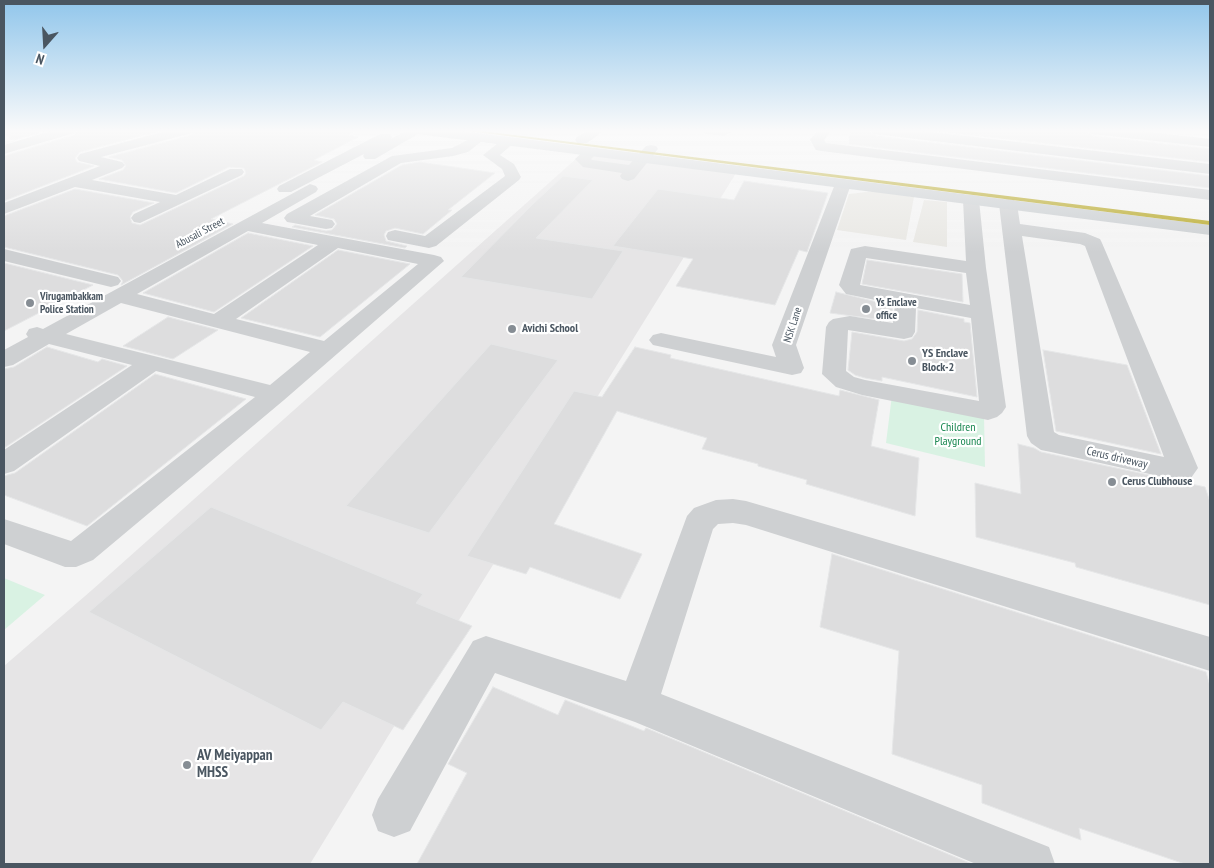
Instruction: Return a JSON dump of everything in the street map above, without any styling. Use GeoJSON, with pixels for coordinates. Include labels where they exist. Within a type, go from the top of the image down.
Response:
{"type":"FeatureCollection","features":[{"type":"Feature","properties":{"kind":"main road"},"geometry":{"type":"LineString","coordinates":[[712,171],[1210,221]]}},
{"type":"Feature","properties":{"kind":"main road"},"geometry":{"type":"LineString","coordinates":[[742,171],[1210,230]]}},
{"type":"Feature","properties":{"kind":"street"},"geometry":{"type":"LineString","coordinates":[[4,209],[101,171]]}},
{"type":"Feature","properties":{"kind":"street","name":"Abusali Street"},"geometry":{"type":"LineString","coordinates":[[12,334],[123,279],[323,171]]}},
{"type":"Feature","properties":{"kind":"street"},"geometry":{"type":"LineString","coordinates":[[4,360],[47,336],[123,279],[245,225],[344,171]]}},
{"type":"Feature","properties":{"kind":"street"},"geometry":{"type":"LineString","coordinates":[[4,531],[65,554],[76,554],[81,551],[275,394],[434,261],[339,234],[293,218],[375,171]]}},
{"type":"Feature","properties":{"kind":"street"},"geometry":{"type":"LineString","coordinates":[[381,234],[430,242],[513,177],[510,171]]}},
{"type":"Feature","properties":{"kind":"street"},"geometry":{"type":"LineString","coordinates":[[1012,171],[1210,195]]}},
{"type":"Feature","properties":{"kind":"street"},"geometry":{"type":"LineString","coordinates":[[140,218],[236,172]]}},
{"type":"Feature","properties":{"kind":"street"},"geometry":{"type":"LineString","coordinates":[[71,182],[178,200]]}},
{"type":"Feature","properties":{"kind":"street","name":"NSK Lane"},"geometry":{"type":"LineString","coordinates":[[661,340],[792,368],[784,345],[843,184]]}},
{"type":"Feature","properties":{"kind":"street"},"geometry":{"type":"LineString","coordinates":[[906,300],[904,332],[850,323],[837,326],[834,374],[845,382],[862,387],[988,411],[992,407],[980,313],[971,200]]}},
{"type":"Feature","properties":{"kind":"street","name":"Cerus driveway"},"geometry":{"type":"LineString","coordinates":[[1008,204],[1013,229],[1040,436],[1051,443],[1181,471],[1183,468],[1093,243],[1013,229]]}},
{"type":"Feature","properties":{"kind":"street"},"geometry":{"type":"LineString","coordinates":[[245,225],[339,234]]}},
{"type":"Feature","properties":{"kind":"street"},"geometry":{"type":"LineString","coordinates":[[218,320],[339,234]]}},
{"type":"Feature","properties":{"kind":"street"},"geometry":{"type":"LineString","coordinates":[[976,268],[865,252],[858,254],[849,285],[854,290],[980,313]]}},
{"type":"Feature","properties":{"kind":"street"},"geometry":{"type":"LineString","coordinates":[[4,255],[123,279],[218,320],[328,348]]}},
{"type":"Feature","properties":{"kind":"street"},"geometry":{"type":"LineString","coordinates":[[12,334],[47,336],[275,394]]}},
{"type":"Feature","properties":{"kind":"street"},"geometry":{"type":"LineString","coordinates":[[4,464],[152,363]]}},
{"type":"Feature","properties":{"kind":"street"},"geometry":{"type":"LineString","coordinates":[[638,704],[698,525],[705,516],[716,512],[733,511],[1210,654]]}},
{"type":"Feature","properties":{"kind":"street"},"geometry":{"type":"LineString","coordinates":[[394,815],[486,653],[638,704],[1032,864]]}},
{"type":"Feature","properties":{"kind":"shaded area"},"geometry":{"type":"Polygon","coordinates":[[[563,171],[738,171],[310,864],[4,864],[4,666],[92,590],[563,171]]]}},
{"type":"Feature","properties":{"kind":"shaded area"},"geometry":{"type":"Polygon","coordinates":[[[875,191],[914,197],[906,240],[837,230],[849,194],[875,191]]]}},
{"type":"Feature","properties":{"kind":"shaded area"},"geometry":{"type":"Polygon","coordinates":[[[924,200],[947,202],[947,247],[913,242],[924,200]]]}},
{"type":"Feature","properties":{"kind":"green space","name":"Children Playground"},"geometry":{"type":"Polygon","coordinates":[[[892,395],[984,415],[985,467],[886,443],[892,395]]]}},
{"type":"Feature","properties":{"kind":"green space"},"geometry":{"type":"Polygon","coordinates":[[[4,578],[45,595],[4,630],[4,578]]]}},
{"type":"Feature","properties":{"kind":"building"},"geometry":{"type":"Polygon","coordinates":[[[4,171],[82,171],[4,201],[4,171]]]}},
{"type":"Feature","properties":{"kind":"building"},"geometry":{"type":"Polygon","coordinates":[[[122,171],[222,171],[176,193],[99,179],[122,171]]]}},
{"type":"Feature","properties":{"kind":"building"},"geometry":{"type":"Polygon","coordinates":[[[245,171],[305,171],[211,219],[233,224],[121,285],[123,281],[118,275],[4,247],[4,216],[75,189],[154,203],[133,212],[130,217],[132,223],[140,225],[244,176],[245,171]]]}},
{"type":"Feature","properties":{"kind":"building"},"geometry":{"type":"Polygon","coordinates":[[[392,171],[478,171],[495,173],[448,210],[452,210],[423,234],[395,228],[386,231],[384,235],[386,241],[407,246],[405,248],[292,227],[295,225],[326,231],[332,230],[337,224],[334,219],[315,215],[392,171]]]}},
{"type":"Feature","properties":{"kind":"building"},"geometry":{"type":"Polygon","coordinates":[[[1066,171],[1164,171],[1210,176],[1210,188],[1066,171]]]}},
{"type":"Feature","properties":{"kind":"building"},"geometry":{"type":"Polygon","coordinates":[[[563,176],[593,180],[536,238],[623,251],[592,299],[461,277],[532,205],[563,176]]]}},
{"type":"Feature","properties":{"kind":"building"},"geometry":{"type":"Polygon","coordinates":[[[744,181],[828,193],[807,252],[799,250],[775,305],[676,286],[693,259],[613,246],[658,189],[734,200],[744,181]]]}},
{"type":"Feature","properties":{"kind":"building"},"geometry":{"type":"Polygon","coordinates":[[[248,233],[313,246],[214,312],[143,293],[248,233]]]}},
{"type":"Feature","properties":{"kind":"building"},"geometry":{"type":"Polygon","coordinates":[[[338,250],[410,264],[320,337],[241,318],[338,250]]]}},
{"type":"Feature","properties":{"kind":"building"},"geometry":{"type":"Polygon","coordinates":[[[867,260],[962,274],[963,302],[862,284],[867,260]]]}},
{"type":"Feature","properties":{"kind":"building"},"geometry":{"type":"Polygon","coordinates":[[[4,263],[93,285],[4,331],[4,263]]]}},
{"type":"Feature","properties":{"kind":"building","name":"Ys Enclave office"},"geometry":{"type":"Polygon","coordinates":[[[836,292],[893,306],[891,321],[830,313],[836,292]]]}},
{"type":"Feature","properties":{"kind":"building","name":"YS Enclave Block-2"},"geometry":{"type":"Polygon","coordinates":[[[918,310],[964,319],[964,322],[970,323],[977,397],[882,377],[882,381],[865,378],[855,375],[848,370],[852,332],[904,341],[912,339],[917,332],[918,310]]]}},
{"type":"Feature","properties":{"kind":"building"},"geometry":{"type":"Polygon","coordinates":[[[168,317],[218,330],[173,359],[123,346],[168,317]]]}},
{"type":"Feature","properties":{"kind":"building"},"geometry":{"type":"Polygon","coordinates":[[[491,344],[558,360],[429,533],[346,506],[491,344]]]}},
{"type":"Feature","properties":{"kind":"building"},"geometry":{"type":"Polygon","coordinates":[[[47,347],[98,362],[102,359],[127,366],[4,448],[4,369],[14,367],[47,347]]]}},
{"type":"Feature","properties":{"kind":"building"},"geometry":{"type":"Polygon","coordinates":[[[635,347],[671,355],[670,358],[839,396],[840,390],[879,400],[871,446],[919,458],[915,516],[806,484],[807,480],[758,466],[758,464],[702,449],[707,438],[617,411],[554,524],[642,554],[620,599],[530,567],[526,574],[467,556],[574,391],[602,397],[635,347]]]}},
{"type":"Feature","properties":{"kind":"building"},"geometry":{"type":"Polygon","coordinates":[[[1043,350],[1127,365],[1161,454],[1056,431],[1043,350]]]}},
{"type":"Feature","properties":{"kind":"building"},"geometry":{"type":"Polygon","coordinates":[[[155,374],[246,399],[87,526],[4,495],[4,476],[15,473],[155,374]]]}},
{"type":"Feature","properties":{"kind":"building"},"geometry":{"type":"Polygon","coordinates":[[[1018,444],[1041,452],[1205,487],[1210,502],[1210,605],[1076,567],[1075,563],[976,537],[975,483],[1021,494],[1018,444]]]}},
{"type":"Feature","properties":{"kind":"building"},"geometry":{"type":"Polygon","coordinates":[[[211,507],[423,594],[416,603],[472,626],[403,730],[343,702],[321,730],[89,612],[211,507]]]}},
{"type":"Feature","properties":{"kind":"building"},"geometry":{"type":"Polygon","coordinates":[[[832,554],[1206,672],[1210,686],[1210,864],[1185,864],[1079,828],[1081,840],[982,803],[982,785],[892,754],[899,651],[820,627],[832,554]]]}},
{"type":"Feature","properties":{"kind":"building"},"geometry":{"type":"Polygon","coordinates":[[[493,687],[558,715],[565,700],[644,731],[646,728],[972,864],[417,864],[467,773],[448,764],[493,687]]]}},
{"type":"Feature","properties":{"kind":"transit line"},"geometry":{"type":"LineString","coordinates":[[788,171],[1210,223]]}},
{"type":"Feature","properties":{"kind":"place","name":"Virugambakkam Police Station"},"geometry":{"type":"Point","coordinates":[30,303]}},
{"type":"Feature","properties":{"kind":"place","name":"Ys Enclave office"},"geometry":{"type":"Point","coordinates":[866,309]}},
{"type":"Feature","properties":{"kind":"place","name":"Avichi School"},"geometry":{"type":"Point","coordinates":[512,329]}},
{"type":"Feature","properties":{"kind":"place","name":"YS Enclave Block-2"},"geometry":{"type":"Point","coordinates":[912,361]}},
{"type":"Feature","properties":{"kind":"place","name":"Cerus Clubhouse"},"geometry":{"type":"Point","coordinates":[1112,482]}},
{"type":"Feature","properties":{"kind":"place","name":"AV Meiyappan MHSS"},"geometry":{"type":"Point","coordinates":[187,765]}}]}
